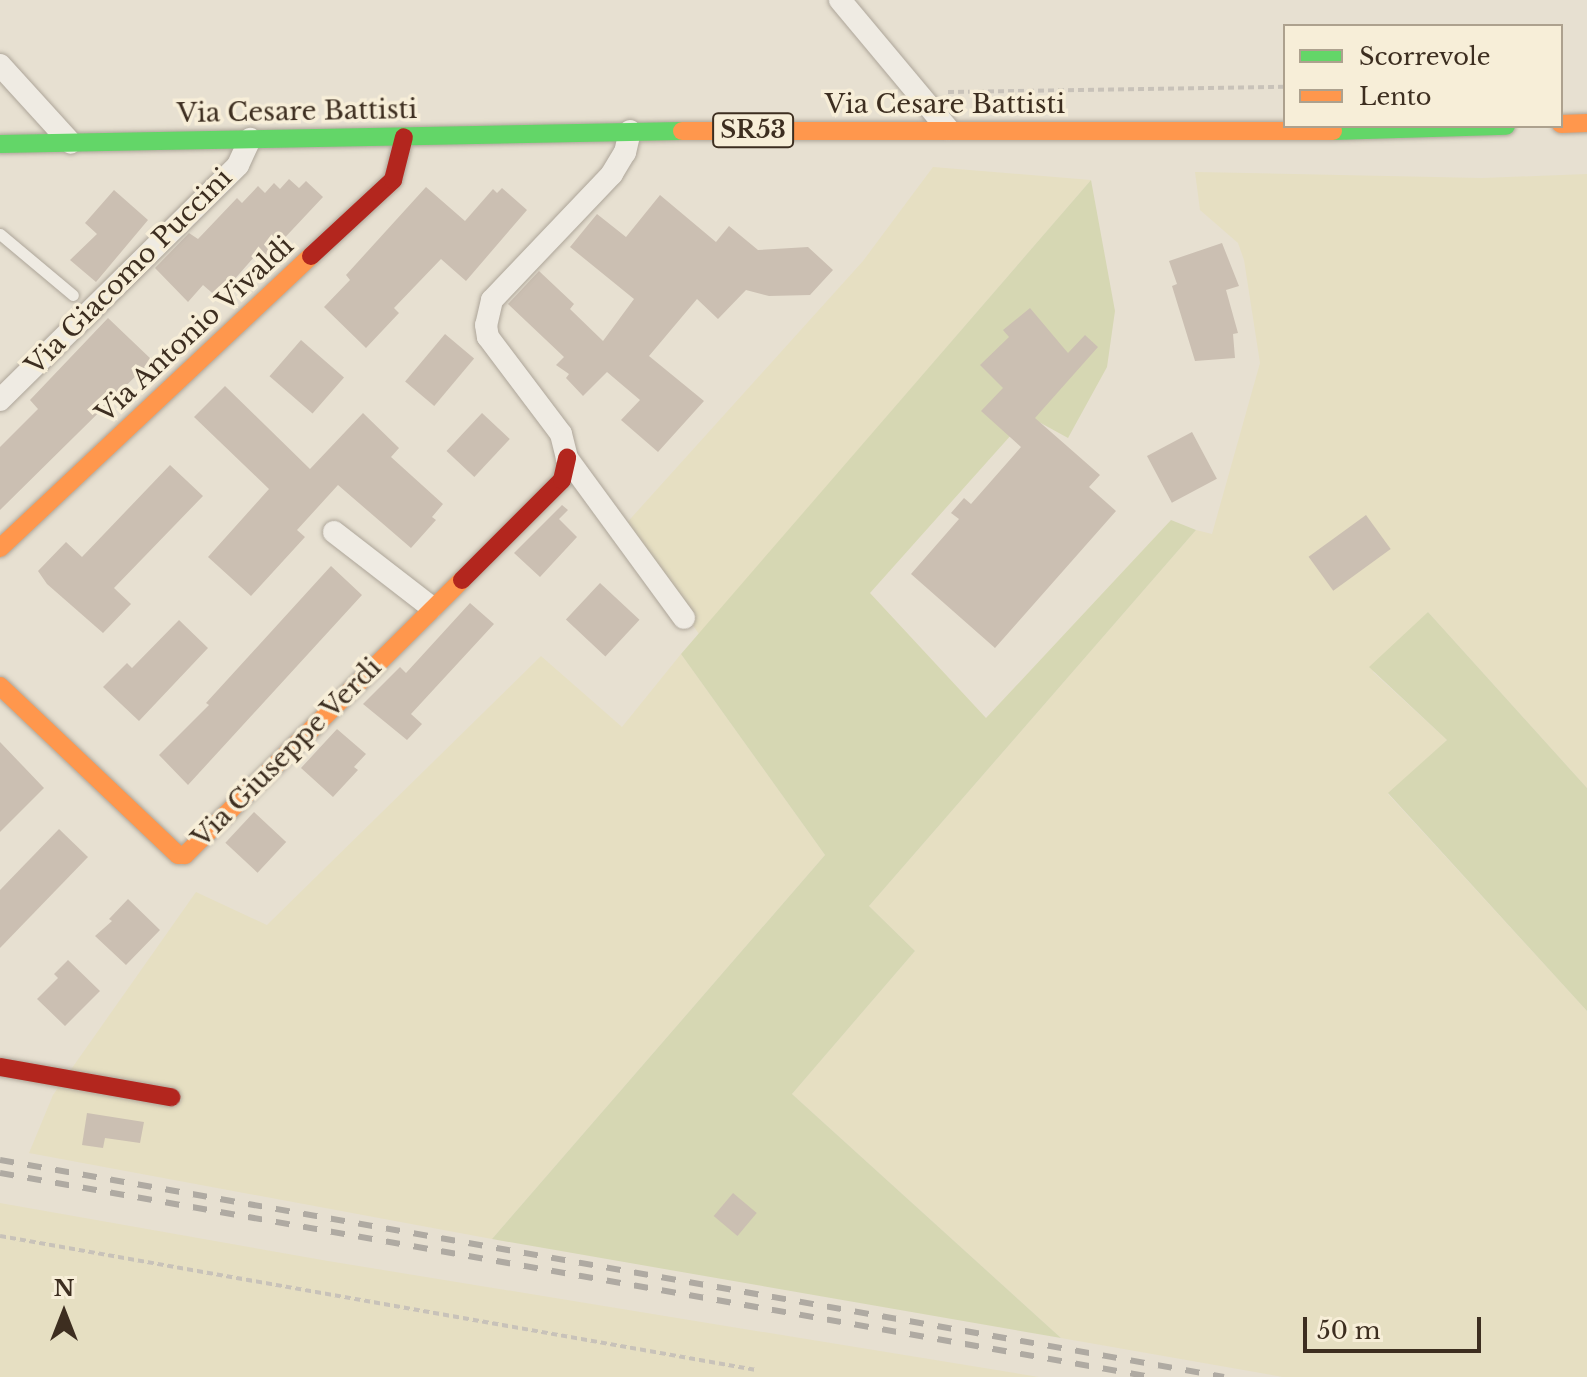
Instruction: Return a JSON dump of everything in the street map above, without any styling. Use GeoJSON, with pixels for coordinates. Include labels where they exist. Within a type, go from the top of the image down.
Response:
{"type":"FeatureCollection","features":[{"type":"Feature","properties":{"kind":"street"},"geometry":{"type":"LineString","coordinates":[[840,0],[948,129]]}},
{"type":"Feature","properties":{"kind":"street"},"geometry":{"type":"LineString","coordinates":[[0,65],[71,143]]}},
{"type":"Feature","properties":{"kind":"street"},"geometry":{"type":"LineString","coordinates":[[1563,124],[1587,123]]}},
{"type":"Feature","properties":{"kind":"street","name":"Via Cesare Battisti"},"geometry":{"type":"LineString","coordinates":[[0,144],[630,131],[948,129],[1287,132],[1433,128]]}},
{"type":"Feature","properties":{"kind":"street"},"geometry":{"type":"LineString","coordinates":[[630,131],[625,152],[612,174],[492,300],[486,314],[488,337],[561,434],[567,458],[684,618]]}},
{"type":"Feature","properties":{"kind":"street","name":"Via Antonio Vivaldi"},"geometry":{"type":"LineString","coordinates":[[0,548],[393,180],[404,137]]}},
{"type":"Feature","properties":{"kind":"street","name":"Via Giacomo Puccini"},"geometry":{"type":"LineString","coordinates":[[0,400],[238,165],[250,139]]}},
{"type":"Feature","properties":{"kind":"street","name":"Via Giuseppe Verdi"},"geometry":{"type":"LineString","coordinates":[[0,686],[178,855],[185,855],[562,480],[567,458]]}},
{"type":"Feature","properties":{"kind":"street"},"geometry":{"type":"LineString","coordinates":[[334,532],[431,607]]}},
{"type":"Feature","properties":{"kind":"street"},"geometry":{"type":"LineString","coordinates":[[0,1067],[171,1097]]}},
{"type":"Feature","properties":{"kind":"lane"},"geometry":{"type":"LineString","coordinates":[[0,234],[73,295]]}},
{"type":"Feature","properties":{"kind":"path"},"geometry":{"type":"LineString","coordinates":[[945,92],[1283,87]]}},
{"type":"Feature","properties":{"kind":"path"},"geometry":{"type":"LineString","coordinates":[[0,1236],[756,1370]]}},
{"type":"Feature","properties":{"kind":"shaded area"},"geometry":{"type":"Polygon","coordinates":[[[933,167],[1091,180],[699,634],[623,527],[863,261],[933,167]]]}},
{"type":"Feature","properties":{"kind":"shaded area"},"geometry":{"type":"Polygon","coordinates":[[[1195,172],[1482,178],[1587,174],[1587,788],[1428,612],[1373,672],[1447,740],[1388,794],[1587,1011],[1587,1377],[1283,1377],[1061,1338],[792,1094],[915,951],[869,906],[1196,530],[1212,534],[1260,363],[1244,260],[1238,243],[1200,210],[1195,172]]]}},
{"type":"Feature","properties":{"kind":"shaded area"},"geometry":{"type":"Polygon","coordinates":[[[681,654],[825,855],[492,1239],[29,1153],[53,1095],[196,892],[267,925],[541,656],[622,727],[681,654]]]}},
{"type":"Feature","properties":{"kind":"shaded area"},"geometry":{"type":"Polygon","coordinates":[[[0,1203],[328,1261],[1039,1377],[0,1377],[0,1203]]]}},
{"type":"Feature","properties":{"kind":"green space"},"geometry":{"type":"Polygon","coordinates":[[[1091,180],[1115,311],[1107,367],[1068,438],[1028,416],[870,593],[986,718],[1171,520],[1196,530],[869,906],[915,951],[792,1094],[1061,1338],[492,1239],[825,855],[681,654],[1091,180]]]}},
{"type":"Feature","properties":{"kind":"green space"},"geometry":{"type":"Polygon","coordinates":[[[1428,612],[1587,788],[1587,1011],[1388,793],[1447,740],[1369,667],[1428,612]]]}},
{"type":"Feature","properties":{"kind":"building"},"geometry":{"type":"Polygon","coordinates":[[[289,179],[299,188],[306,181],[323,197],[262,262],[255,256],[218,298],[203,285],[188,302],[155,268],[189,233],[198,239],[237,198],[242,203],[258,186],[265,193],[274,183],[280,189],[289,179]]]}},
{"type":"Feature","properties":{"kind":"building"},"geometry":{"type":"Polygon","coordinates":[[[426,187],[465,221],[493,189],[497,193],[502,188],[527,210],[466,281],[441,259],[394,308],[399,313],[366,348],[324,307],[350,280],[346,275],[426,187]]]}},
{"type":"Feature","properties":{"kind":"building"},"geometry":{"type":"Polygon","coordinates":[[[114,190],[148,220],[96,282],[70,260],[97,234],[85,223],[114,190]]]}},
{"type":"Feature","properties":{"kind":"building"},"geometry":{"type":"Polygon","coordinates":[[[660,195],[716,242],[729,226],[758,250],[808,247],[833,270],[810,295],[769,296],[746,290],[718,319],[697,299],[649,356],[704,401],[658,452],[621,420],[640,400],[607,372],[583,396],[566,378],[569,374],[556,365],[564,357],[508,304],[539,271],[574,304],[570,309],[603,341],[634,299],[570,247],[597,214],[626,237],[660,195]]]}},
{"type":"Feature","properties":{"kind":"building"},"geometry":{"type":"Polygon","coordinates":[[[1222,243],[1239,286],[1226,290],[1238,333],[1233,334],[1235,358],[1195,361],[1172,286],[1177,284],[1169,261],[1222,243]]]}},
{"type":"Feature","properties":{"kind":"building"},"geometry":{"type":"Polygon","coordinates":[[[1030,308],[1068,353],[1085,335],[1098,347],[1035,418],[1100,475],[1089,487],[1116,511],[995,648],[911,574],[959,519],[951,513],[964,498],[971,504],[1021,447],[981,411],[1003,388],[980,365],[1009,337],[1003,330],[1030,308]]]}},
{"type":"Feature","properties":{"kind":"building"},"geometry":{"type":"Polygon","coordinates":[[[108,318],[152,360],[0,510],[0,447],[38,409],[30,400],[108,318]]]}},
{"type":"Feature","properties":{"kind":"building"},"geometry":{"type":"Polygon","coordinates":[[[445,334],[474,358],[434,406],[405,381],[445,334]]]}},
{"type":"Feature","properties":{"kind":"building"},"geometry":{"type":"Polygon","coordinates":[[[301,340],[344,377],[313,414],[270,376],[301,340]]]}},
{"type":"Feature","properties":{"kind":"building"},"geometry":{"type":"Polygon","coordinates":[[[225,386],[310,469],[363,413],[399,448],[391,457],[443,504],[432,517],[436,520],[411,548],[338,485],[297,530],[305,537],[251,596],[208,557],[269,489],[194,417],[225,386]]]}},
{"type":"Feature","properties":{"kind":"building"},"geometry":{"type":"Polygon","coordinates":[[[482,413],[510,439],[474,477],[447,451],[482,413]]]}},
{"type":"Feature","properties":{"kind":"building"},"geometry":{"type":"Polygon","coordinates":[[[1192,432],[1217,479],[1172,503],[1147,456],[1192,432]]]}},
{"type":"Feature","properties":{"kind":"building"},"geometry":{"type":"Polygon","coordinates":[[[170,465],[203,496],[114,588],[131,604],[103,633],[47,584],[38,571],[66,542],[82,557],[170,465]]]}},
{"type":"Feature","properties":{"kind":"building"},"geometry":{"type":"Polygon","coordinates":[[[562,505],[568,510],[559,519],[577,537],[540,577],[514,553],[562,505]]]}},
{"type":"Feature","properties":{"kind":"building"},"geometry":{"type":"Polygon","coordinates":[[[1366,515],[1391,549],[1333,591],[1309,557],[1366,515]]]}},
{"type":"Feature","properties":{"kind":"building"},"geometry":{"type":"Polygon","coordinates":[[[331,566],[362,595],[188,785],[159,755],[209,705],[206,703],[331,566]]]}},
{"type":"Feature","properties":{"kind":"building"},"geometry":{"type":"Polygon","coordinates":[[[600,583],[639,620],[605,656],[566,620],[600,583]]]}},
{"type":"Feature","properties":{"kind":"building"},"geometry":{"type":"Polygon","coordinates":[[[470,603],[494,624],[411,714],[422,724],[407,740],[363,704],[400,667],[406,673],[470,603]]]}},
{"type":"Feature","properties":{"kind":"building"},"geometry":{"type":"Polygon","coordinates":[[[179,620],[208,648],[139,721],[103,687],[127,663],[132,668],[179,620]]]}},
{"type":"Feature","properties":{"kind":"building"},"geometry":{"type":"Polygon","coordinates":[[[337,729],[366,754],[354,767],[358,770],[333,797],[301,768],[337,729]]]}},
{"type":"Feature","properties":{"kind":"building"},"geometry":{"type":"Polygon","coordinates":[[[0,742],[44,788],[0,832],[0,742]]]}},
{"type":"Feature","properties":{"kind":"building"},"geometry":{"type":"Polygon","coordinates":[[[254,812],[286,842],[258,873],[225,843],[254,812]]]}},
{"type":"Feature","properties":{"kind":"building"},"geometry":{"type":"Polygon","coordinates":[[[59,829],[88,857],[0,948],[0,890],[59,829]]]}},
{"type":"Feature","properties":{"kind":"building"},"geometry":{"type":"Polygon","coordinates":[[[128,899],[160,930],[126,965],[95,936],[112,921],[109,919],[128,899]]]}},
{"type":"Feature","properties":{"kind":"building"},"geometry":{"type":"Polygon","coordinates":[[[68,960],[100,991],[65,1026],[37,999],[58,978],[54,974],[68,960]]]}},
{"type":"Feature","properties":{"kind":"building"},"geometry":{"type":"Polygon","coordinates":[[[87,1113],[144,1122],[140,1143],[105,1138],[103,1148],[82,1145],[87,1113]]]}},
{"type":"Feature","properties":{"kind":"building"},"geometry":{"type":"Polygon","coordinates":[[[733,1193],[757,1213],[737,1236],[714,1216],[733,1193]]]}},
{"type":"Feature","properties":{"kind":"railway"},"geometry":{"type":"LineString","coordinates":[[0,1160],[1224,1377]]}},
{"type":"Feature","properties":{"kind":"railway"},"geometry":{"type":"LineString","coordinates":[[0,1173],[1151,1377]]}},
{"type":"Feature","properties":{"kind":"traffic: fast"},"geometry":{"type":"LineString","coordinates":[[1333,131],[1437,128]]}},
{"type":"Feature","properties":{"kind":"traffic: fast"},"geometry":{"type":"LineString","coordinates":[[0,144],[682,131]]}},
{"type":"Feature","properties":{"kind":"traffic: slow"},"geometry":{"type":"LineString","coordinates":[[1563,124],[1587,123]]}},
{"type":"Feature","properties":{"kind":"traffic: slow"},"geometry":{"type":"LineString","coordinates":[[682,131],[1333,131]]}},
{"type":"Feature","properties":{"kind":"traffic: slow"},"geometry":{"type":"LineString","coordinates":[[0,548],[311,256]]}},
{"type":"Feature","properties":{"kind":"traffic: slow"},"geometry":{"type":"LineString","coordinates":[[0,686],[178,855],[185,855],[462,580]]}},
{"type":"Feature","properties":{"kind":"traffic: jam"},"geometry":{"type":"LineString","coordinates":[[311,256],[393,180],[404,137]]}},
{"type":"Feature","properties":{"kind":"traffic: jam"},"geometry":{"type":"LineString","coordinates":[[462,580],[562,480],[567,458]]}},
{"type":"Feature","properties":{"kind":"traffic: jam"},"geometry":{"type":"LineString","coordinates":[[0,1067],[171,1097]]}}]}
